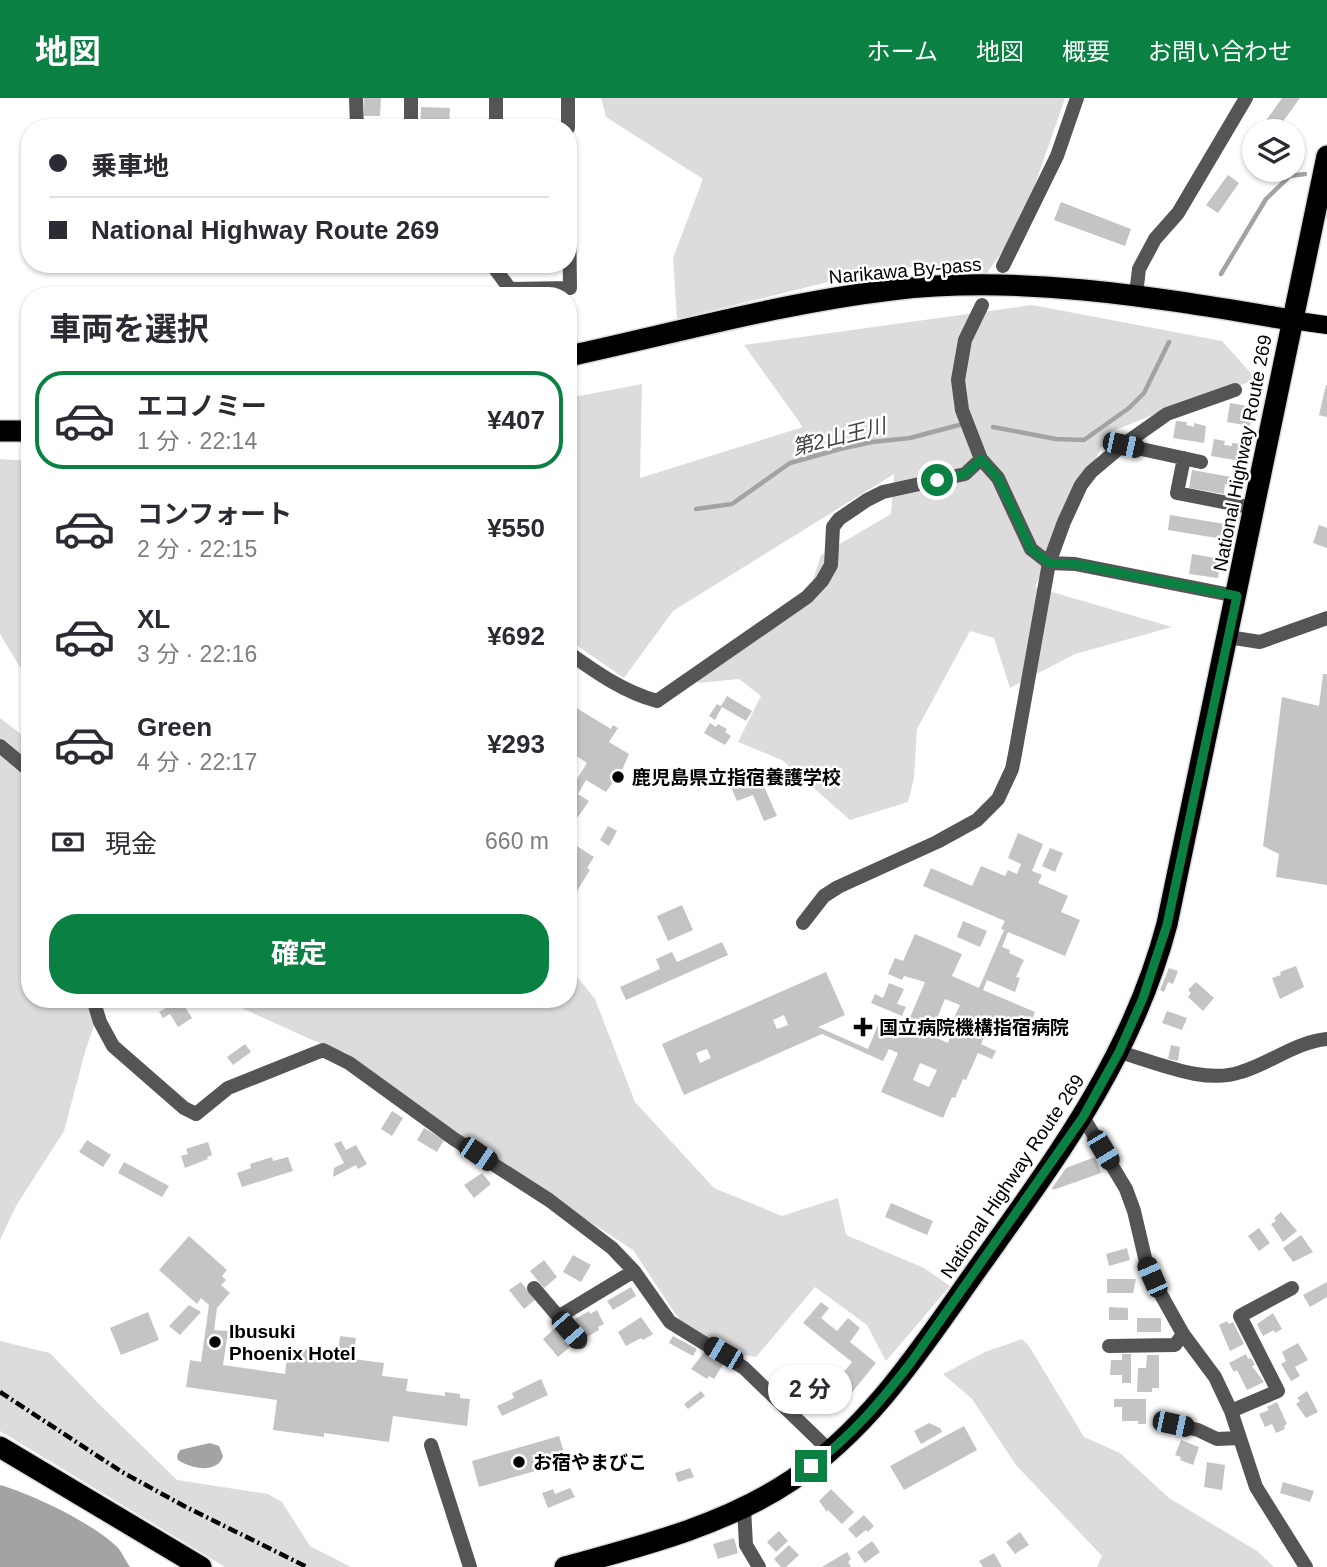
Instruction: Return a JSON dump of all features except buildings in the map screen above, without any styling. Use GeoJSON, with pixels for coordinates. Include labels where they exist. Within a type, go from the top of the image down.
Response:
{"type":"FeatureCollection","features":[{"type":"Feature","properties":{"kind":"highway","name":"National Highway Route 269"},"geometry":{"type":"LineString","coordinates":[[565,1567],[680,1532],[744,1508],[792,1481],[831,1452],[890,1390],[1083,1117],[1119,1052],[1143,998],[1167,925],[1327,156]]}},
{"type":"Feature","properties":{"kind":"highway","name":"Narikawa By-pass"},"geometry":{"type":"LineString","coordinates":[[577,354],[822,300],[892,290],[992,285],[1136,294],[1291,320]]}},
{"type":"Feature","properties":{"kind":"highway"},"geometry":{"type":"LineString","coordinates":[[0,431],[21,432]]}},
{"type":"Feature","properties":{"kind":"highway"},"geometry":{"type":"LineString","coordinates":[[0,1447],[201,1567]]}},
{"type":"Feature","properties":{"kind":"main road"},"geometry":{"type":"LineString","coordinates":[[1291,320],[1327,326]]}},
{"type":"Feature","properties":{"kind":"street"},"geometry":{"type":"LineString","coordinates":[[356,98],[357,119]]}},
{"type":"Feature","properties":{"kind":"street"},"geometry":{"type":"LineString","coordinates":[[411,98],[411,119]]}},
{"type":"Feature","properties":{"kind":"street"},"geometry":{"type":"LineString","coordinates":[[496,98],[496,119]]}},
{"type":"Feature","properties":{"kind":"street"},"geometry":{"type":"LineString","coordinates":[[568,98],[568,119]]}},
{"type":"Feature","properties":{"kind":"street"},"geometry":{"type":"LineString","coordinates":[[1003,266],[1058,156],[1077,98]]}},
{"type":"Feature","properties":{"kind":"street"},"geometry":{"type":"LineString","coordinates":[[1136,294],[1139,269],[1155,239],[1178,213],[1246,98]]}},
{"type":"Feature","properties":{"kind":"street"},"geometry":{"type":"LineString","coordinates":[[982,305],[965,341],[958,380],[962,410],[981,459],[998,478],[1031,549],[1049,563],[1075,564],[1237,596]]}},
{"type":"Feature","properties":{"kind":"street"},"geometry":{"type":"LineString","coordinates":[[803,923],[824,896],[838,887],[937,842],[976,820],[998,799],[1016,754],[1049,563],[1081,485],[1091,472],[1123,445],[1167,414],[1235,390]]}},
{"type":"Feature","properties":{"kind":"street"},"geometry":{"type":"LineString","coordinates":[[1123,445],[1201,462]]}},
{"type":"Feature","properties":{"kind":"street"},"geometry":{"type":"LineString","coordinates":[[1184,458],[1177,494],[1254,508]]}},
{"type":"Feature","properties":{"kind":"street"},"geometry":{"type":"LineString","coordinates":[[577,658],[616,685],[657,701],[815,589],[831,565],[833,527],[839,519],[883,492],[965,474],[981,459]]}},
{"type":"Feature","properties":{"kind":"street"},"geometry":{"type":"LineString","coordinates":[[1228,637],[1260,642],[1327,618]]}},
{"type":"Feature","properties":{"kind":"street"},"geometry":{"type":"LineString","coordinates":[[0,746],[21,764]]}},
{"type":"Feature","properties":{"kind":"street"},"geometry":{"type":"LineString","coordinates":[[96,1008],[113,1046],[184,1108],[195,1114],[228,1088],[323,1050],[349,1063],[454,1139],[549,1200],[612,1248],[635,1272],[670,1322],[744,1368],[831,1452]]}},
{"type":"Feature","properties":{"kind":"street"},"geometry":{"type":"LineString","coordinates":[[1119,1052],[1196,1073],[1224,1075],[1255,1067],[1309,1041],[1327,1039]]}},
{"type":"Feature","properties":{"kind":"street"},"geometry":{"type":"LineString","coordinates":[[1083,1117],[1126,1189],[1135,1211],[1146,1262],[1183,1335],[1215,1377],[1231,1411],[1256,1487],[1306,1567]]}},
{"type":"Feature","properties":{"kind":"street"},"geometry":{"type":"LineString","coordinates":[[558,1317],[635,1272]]}},
{"type":"Feature","properties":{"kind":"street"},"geometry":{"type":"LineString","coordinates":[[534,1288],[580,1342]]}},
{"type":"Feature","properties":{"kind":"street"},"geometry":{"type":"LineString","coordinates":[[1231,1411],[1278,1391],[1240,1316],[1292,1288]]}},
{"type":"Feature","properties":{"kind":"street"},"geometry":{"type":"LineString","coordinates":[[1109,1346],[1175,1345],[1183,1335]]}},
{"type":"Feature","properties":{"kind":"street"},"geometry":{"type":"LineString","coordinates":[[1173,1424],[1217,1438],[1239,1438]]}},
{"type":"Feature","properties":{"kind":"street"},"geometry":{"type":"LineString","coordinates":[[431,1445],[470,1567]]}},
{"type":"Feature","properties":{"kind":"street"},"geometry":{"type":"LineString","coordinates":[[744,1508],[746,1545],[759,1567]]}},
{"type":"Feature","properties":{"kind":"shaded area"},"geometry":{"type":"Polygon","coordinates":[[[601,98],[1065,98],[1021,225],[987,273],[893,266],[677,319],[673,258],[703,179],[606,117],[601,98]]]}},
{"type":"Feature","properties":{"kind":"shaded area"},"geometry":{"type":"Polygon","coordinates":[[[1032,305],[1222,341],[1257,380],[1192,399],[1108,433],[1035,587],[1172,627],[1075,654],[1010,688],[994,638],[970,631],[917,729],[914,778],[908,802],[850,820],[782,760],[738,742],[761,696],[739,679],[698,683],[697,672],[810,589],[821,555],[891,514],[894,474],[673,611],[624,678],[577,646],[577,396],[642,384],[640,478],[803,427],[744,345],[1032,305]]]}},
{"type":"Feature","properties":{"kind":"shaded area"},"geometry":{"type":"Polygon","coordinates":[[[0,459],[21,460],[21,668],[0,634],[0,459]]]}},
{"type":"Feature","properties":{"kind":"shaded area"},"geometry":{"type":"Polygon","coordinates":[[[0,718],[21,734],[21,1008],[100,1008],[64,1131],[16,1206],[0,1240],[0,718]]]}},
{"type":"Feature","properties":{"kind":"shaded area"},"geometry":{"type":"Polygon","coordinates":[[[577,977],[595,999],[635,1102],[714,1188],[782,1216],[838,1198],[846,1235],[924,1268],[950,1286],[886,1361],[867,1325],[815,1287],[756,1357],[723,1351],[682,1324],[633,1250],[489,1156],[346,1053],[244,1009],[577,1008],[577,977]]]}},
{"type":"Feature","properties":{"kind":"shaded area"},"geometry":{"type":"Polygon","coordinates":[[[1022,1339],[1029,1346],[1084,1437],[1120,1453],[1169,1498],[1257,1551],[1274,1567],[1097,1567],[1102,1556],[1016,1465],[972,1399],[943,1374],[985,1352],[1022,1339]]]}},
{"type":"Feature","properties":{"kind":"shaded area"},"geometry":{"type":"Polygon","coordinates":[[[0,1341],[50,1353],[177,1480],[268,1494],[282,1502],[310,1546],[351,1567],[225,1567],[0,1431],[0,1341]]]}},
{"type":"Feature","properties":{"kind":"shaded area"},"geometry":{"type":"Polygon","coordinates":[[[210,1443],[219,1446],[223,1456],[216,1465],[204,1468],[190,1466],[178,1460],[180,1450],[210,1443]]]}},
{"type":"Feature","properties":{"kind":"shaded area"},"geometry":{"type":"Polygon","coordinates":[[[0,1485],[44,1502],[91,1527],[117,1547],[130,1567],[0,1567],[0,1485]]]}},
{"type":"Feature","properties":{"kind":"waterway","name":"第2山王川"},"geometry":{"type":"LineString","coordinates":[[1221,274],[1266,199],[1284,182]]}},
{"type":"Feature","properties":{"kind":"waterway","name":"第2山王川"},"geometry":{"type":"LineString","coordinates":[[993,427],[1056,439],[1084,440],[1129,408],[1144,393],[1169,342]]}},
{"type":"Feature","properties":{"kind":"waterway","name":"第2山王川"},"geometry":{"type":"LineString","coordinates":[[696,509],[732,504],[790,463],[840,449],[910,438],[959,425]]}},
{"type":"Feature","properties":{"kind":"railway"},"geometry":{"type":"LineString","coordinates":[[0,1392],[122,1472],[307,1567]]}},
{"type":"Feature","properties":{"kind":"place","name":"鹿児島県立指宿養護学校"},"geometry":{"type":"Point","coordinates":[618,777]}},
{"type":"Feature","properties":{"kind":"place","name":"国立病院機構指宿病院"},"geometry":{"type":"Point","coordinates":[863,1027]}},
{"type":"Feature","properties":{"kind":"place","name":"Ibusuki Phoenix Hotel"},"geometry":{"type":"Point","coordinates":[215,1342]}},
{"type":"Feature","properties":{"kind":"place","name":"お宿やまびこ"},"geometry":{"type":"Point","coordinates":[519,1462]}},
{"type":"Feature","properties":{"kind":"route"},"geometry":{"type":"LineString","coordinates":[[811,1466],[831,1452],[854,1430],[912,1361],[1083,1117],[1119,1052],[1143,998],[1167,925],[1237,596],[1075,564],[1049,563],[1031,549],[998,478],[981,459],[965,474],[937,480]]}}]}
